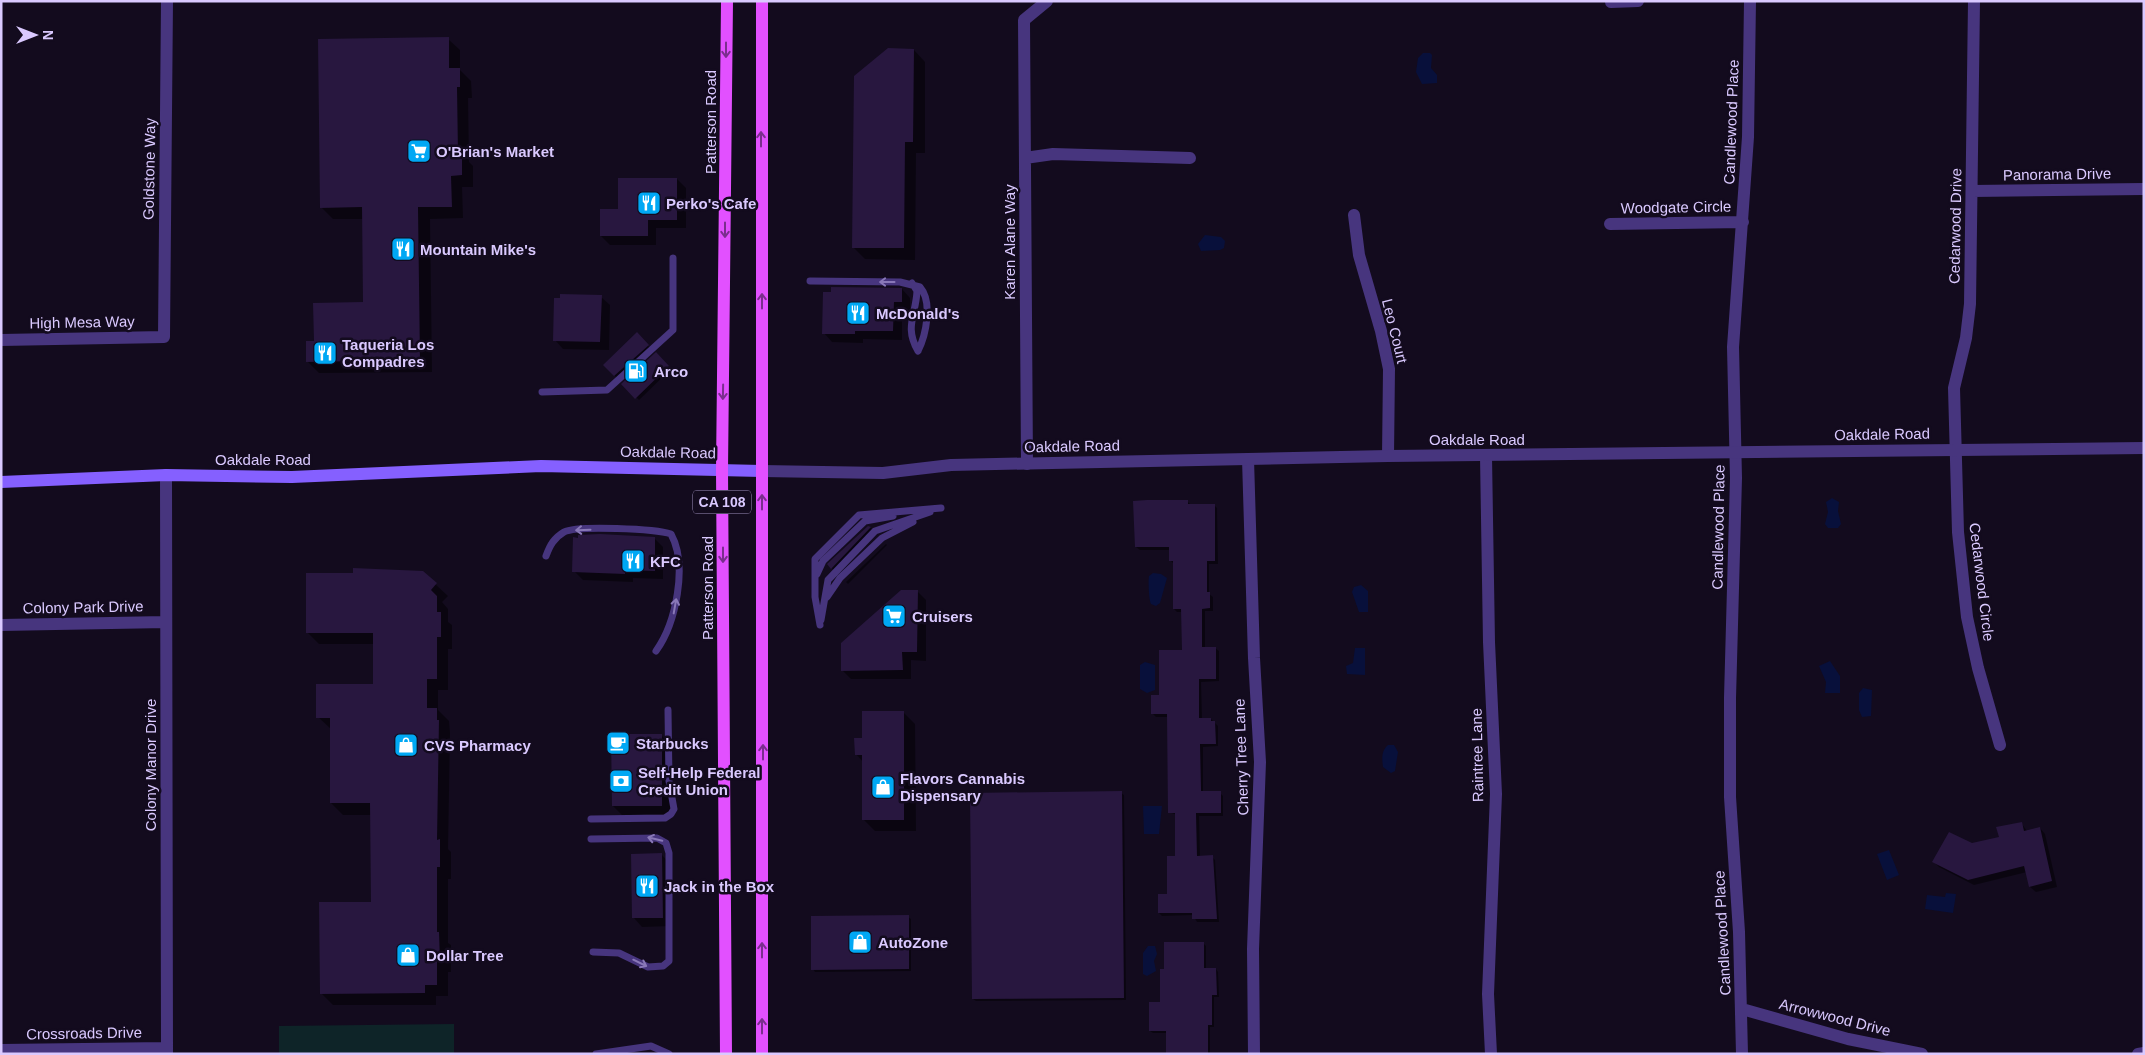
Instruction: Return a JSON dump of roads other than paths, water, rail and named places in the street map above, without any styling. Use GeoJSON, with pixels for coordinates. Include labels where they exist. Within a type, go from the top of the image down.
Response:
{"type":"FeatureCollection","features":[{"type":"Feature","properties":{"kind":"main road","name":"Patterson Road"},"geometry":{"type":"LineString","coordinates":[[726,1054],[722,470],[727,1]]}},
{"type":"Feature","properties":{"kind":"main road","name":"CA 108"},"geometry":{"type":"LineString","coordinates":[[762,1],[762,1054]]}},
{"type":"Feature","properties":{"kind":"main road","name":"Oakdale Road"},"geometry":{"type":"LineString","coordinates":[[1,482],[166,475],[292,477],[541,466],[762,471]]}},
{"type":"Feature","properties":{"kind":"street","name":"Goldstone Way"},"geometry":{"type":"LineString","coordinates":[[164,337],[168,1]]}},
{"type":"Feature","properties":{"kind":"street","name":"Karen Alane Way"},"geometry":{"type":"LineString","coordinates":[[1027,464],[1024,20],[1047,1]]}},
{"type":"Feature","properties":{"kind":"street"},"geometry":{"type":"LineString","coordinates":[[1611,2],[1638,1]]}},
{"type":"Feature","properties":{"kind":"street","name":"Candlewood Place"},"geometry":{"type":"LineString","coordinates":[[1742,1054],[1742,1008],[1730,797],[1734,452],[1733,347],[1748,137],[1750,1]]}},
{"type":"Feature","properties":{"kind":"street","name":"Cedarwood Drive"},"geometry":{"type":"LineString","coordinates":[[1955,449],[1954,388],[1966,338],[1970,304],[1974,1]]}},
{"type":"Feature","properties":{"kind":"street"},"geometry":{"type":"LineString","coordinates":[[1025,158],[1053,154],[1190,158]]}},
{"type":"Feature","properties":{"kind":"street","name":"Panorama Drive"},"geometry":{"type":"LineString","coordinates":[[1972,191],[2144,189]]}},
{"type":"Feature","properties":{"kind":"street","name":"Leo Court"},"geometry":{"type":"LineString","coordinates":[[1354,215],[1359,255],[1381,331],[1389,369],[1388,456]]}},
{"type":"Feature","properties":{"kind":"street","name":"Woodgate Circle"},"geometry":{"type":"LineString","coordinates":[[1610,224],[1743,222]]}},
{"type":"Feature","properties":{"kind":"street","name":"High Mesa Way"},"geometry":{"type":"LineString","coordinates":[[1,340],[164,337]]}},
{"type":"Feature","properties":{"kind":"street","name":"Oakdale Road"},"geometry":{"type":"LineString","coordinates":[[762,471],[883,473],[951,464],[1388,456],[2144,448]]}},
{"type":"Feature","properties":{"kind":"street","name":"Cedarwood Circle"},"geometry":{"type":"LineString","coordinates":[[1955,449],[1958,532],[1967,617],[1978,668],[2000,745]]}},
{"type":"Feature","properties":{"kind":"street","name":"Raintree Lane"},"geometry":{"type":"LineString","coordinates":[[1486,456],[1489,642],[1496,794],[1488,994],[1491,1054]]}},
{"type":"Feature","properties":{"kind":"street","name":"Cherry Tree Lane"},"geometry":{"type":"LineString","coordinates":[[1248,459],[1254,658],[1260,762],[1253,949],[1254,1054]]}},
{"type":"Feature","properties":{"kind":"street","name":"Colony Manor Drive"},"geometry":{"type":"LineString","coordinates":[[166,475],[167,1051]]}},
{"type":"Feature","properties":{"kind":"street","name":"Colony Park Drive"},"geometry":{"type":"LineString","coordinates":[[1,625],[166,622]]}},
{"type":"Feature","properties":{"kind":"street","name":"Arrowwood Drive"},"geometry":{"type":"LineString","coordinates":[[1742,1008],[1848,1039],[1922,1054]]}},
{"type":"Feature","properties":{"kind":"street","name":"Crossroads Drive"},"geometry":{"type":"LineString","coordinates":[[1,1050],[167,1051]]}},
{"type":"Feature","properties":{"kind":"street"},"geometry":{"type":"LineString","coordinates":[[2138,1054],[2144,1053]]}},
{"type":"Feature","properties":{"kind":"lane"},"geometry":{"type":"LineString","coordinates":[[542,392],[607,390],[672,330],[673,258]]}},
{"type":"Feature","properties":{"kind":"lane"},"geometry":{"type":"LineString","coordinates":[[810,281],[912,283],[924,291],[926,300],[925,338],[918,351],[911,339],[912,313],[917,291],[912,283]]}},
{"type":"Feature","properties":{"kind":"lane"},"geometry":{"type":"LineString","coordinates":[[940,508],[876,531],[828,580],[824,602],[820,625],[815,597],[815,559],[858,514],[940,508]]}},
{"type":"Feature","properties":{"kind":"lane"},"geometry":{"type":"LineString","coordinates":[[546,556],[551,542],[566,531],[626,529],[671,534],[677,552],[676,607],[666,638],[656,651]]}},
{"type":"Feature","properties":{"kind":"lane"},"geometry":{"type":"LineString","coordinates":[[590,819],[664,818],[671,814],[674,809],[669,780],[668,710]]}},
{"type":"Feature","properties":{"kind":"lane"},"geometry":{"type":"LineString","coordinates":[[591,839],[656,838],[666,843],[669,854],[669,960],[663,966],[648,967],[619,953],[593,952]]}},
{"type":"Feature","properties":{"kind":"lane"},"geometry":{"type":"LineString","coordinates":[[596,1054],[651,1046],[668,1054]]}},
{"type":"Feature","properties":{"kind":"place","name":"O'Brian's Market"},"geometry":{"type":"Point","coordinates":[419,151]}},
{"type":"Feature","properties":{"kind":"place","name":"Perko's Cafe"},"geometry":{"type":"Point","coordinates":[649,203]}},
{"type":"Feature","properties":{"kind":"place","name":"Mountain Mike's"},"geometry":{"type":"Point","coordinates":[403,249]}},
{"type":"Feature","properties":{"kind":"place","name":"McDonald's"},"geometry":{"type":"Point","coordinates":[858,313]}},
{"type":"Feature","properties":{"kind":"place","name":"Taqueria Los Compadres"},"geometry":{"type":"Point","coordinates":[325,353]}},
{"type":"Feature","properties":{"kind":"place","name":"Arco"},"geometry":{"type":"Point","coordinates":[636,371]}},
{"type":"Feature","properties":{"kind":"place","name":"KFC"},"geometry":{"type":"Point","coordinates":[633,561]}},
{"type":"Feature","properties":{"kind":"place","name":"Cruisers"},"geometry":{"type":"Point","coordinates":[894,616]}},
{"type":"Feature","properties":{"kind":"place","name":"Starbucks"},"geometry":{"type":"Point","coordinates":[618,743]}},
{"type":"Feature","properties":{"kind":"place","name":"CVS Pharmacy"},"geometry":{"type":"Point","coordinates":[406,745]}},
{"type":"Feature","properties":{"kind":"place","name":"Self-Help Federal Credit Union"},"geometry":{"type":"Point","coordinates":[621,781]}},
{"type":"Feature","properties":{"kind":"place","name":"Flavors Cannabis Dispensary"},"geometry":{"type":"Point","coordinates":[883,787]}},
{"type":"Feature","properties":{"kind":"place","name":"Jack in the Box"},"geometry":{"type":"Point","coordinates":[647,886]}},
{"type":"Feature","properties":{"kind":"place","name":"AutoZone"},"geometry":{"type":"Point","coordinates":[860,942]}},
{"type":"Feature","properties":{"kind":"place","name":"Dollar Tree"},"geometry":{"type":"Point","coordinates":[408,955]}}]}
